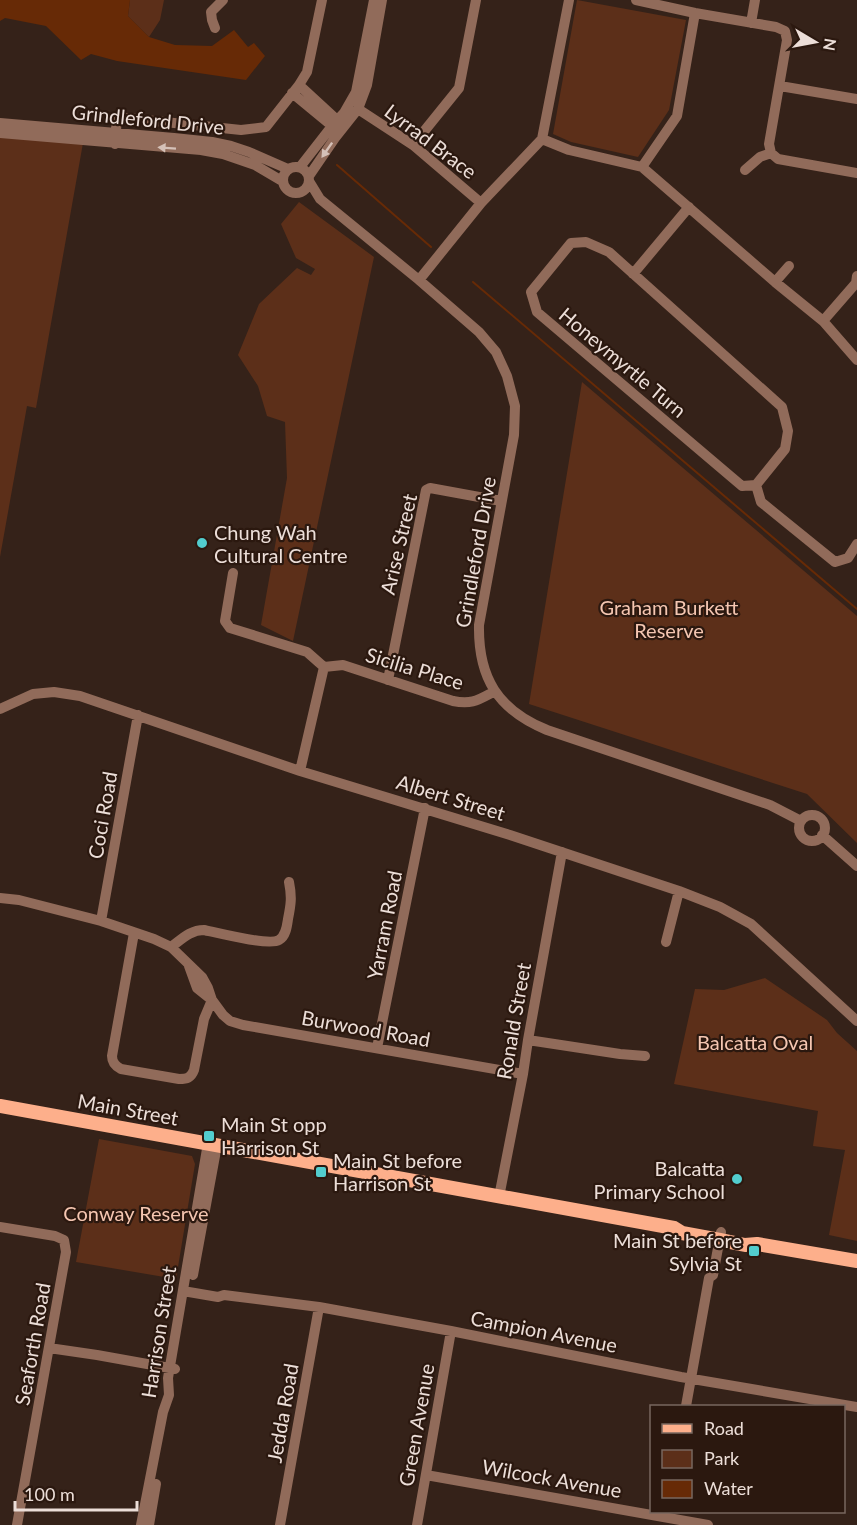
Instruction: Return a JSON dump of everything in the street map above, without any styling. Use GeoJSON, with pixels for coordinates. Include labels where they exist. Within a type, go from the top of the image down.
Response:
{"type":"FeatureCollection","features":[{"type":"Feature","properties":{"kind":"main road","name":"Main Street"},"geometry":{"type":"LineString","coordinates":[[0,1106],[674,1228],[684,1225],[717,1236],[747,1237],[757,1244],[857,1261]]}},
{"type":"Feature","properties":{"kind":"street"},"geometry":{"type":"LineString","coordinates":[[215,28],[211,12],[223,0]]}},
{"type":"Feature","properties":{"kind":"street"},"geometry":{"type":"LineString","coordinates":[[115,139],[117,117],[241,130],[266,127],[307,72],[322,0]]}},
{"type":"Feature","properties":{"kind":"street"},"geometry":{"type":"LineString","coordinates":[[282,181],[288,169],[300,167],[344,113],[356,92],[374,0]]}},
{"type":"Feature","properties":{"kind":"street"},"geometry":{"type":"LineString","coordinates":[[301,193],[307,188],[309,178],[335,138],[358,109],[367,85],[382,0]]}},
{"type":"Feature","properties":{"kind":"street"},"geometry":{"type":"LineString","coordinates":[[413,145],[459,88],[476,0]]}},
{"type":"Feature","properties":{"kind":"street"},"geometry":{"type":"LineString","coordinates":[[419,279],[481,203],[542,139],[569,0]]}},
{"type":"Feature","properties":{"kind":"street"},"geometry":{"type":"LineString","coordinates":[[636,0],[776,27],[785,32],[787,40],[769,144],[771,153],[778,159],[857,173]]}},
{"type":"Feature","properties":{"kind":"street"},"geometry":{"type":"LineString","coordinates":[[751,23],[755,0]]}},
{"type":"Feature","properties":{"kind":"street"},"geometry":{"type":"LineString","coordinates":[[642,167],[677,116],[695,13]]}},
{"type":"Feature","properties":{"kind":"street"},"geometry":{"type":"LineString","coordinates":[[780,86],[857,99]]}},
{"type":"Feature","properties":{"kind":"street"},"geometry":{"type":"LineString","coordinates":[[295,89],[335,123]]}},
{"type":"Feature","properties":{"kind":"street","name":"Lyrrad Brace"},"geometry":{"type":"LineString","coordinates":[[358,109],[413,145],[481,203]]}},
{"type":"Feature","properties":{"kind":"street","name":"Grindleford Drive"},"geometry":{"type":"LineString","coordinates":[[0,123],[201,150],[223,154],[255,165],[282,181],[288,192],[301,193],[320,199],[419,279],[479,332],[496,352],[507,376],[514,406],[513,435],[478,642],[486,676],[504,704],[532,724],[770,805],[801,821]]}},
{"type":"Feature","properties":{"kind":"street","name":"Grindleford Drive"},"geometry":{"type":"LineString","coordinates":[[0,133],[115,139],[174,138],[231,146],[288,169]]}},
{"type":"Feature","properties":{"kind":"street"},"geometry":{"type":"LineString","coordinates":[[542,139],[569,150],[642,167],[823,321],[857,360]]}},
{"type":"Feature","properties":{"kind":"street"},"geometry":{"type":"LineString","coordinates":[[745,170],[759,157],[771,153]]}},
{"type":"Feature","properties":{"kind":"street","name":"Grindleford Drive"},"geometry":{"type":"LineString","coordinates":[[300,167],[307,172],[320,199]]}},
{"type":"Feature","properties":{"kind":"street"},"geometry":{"type":"LineString","coordinates":[[633,274],[689,207]]}},
{"type":"Feature","properties":{"kind":"street","name":"Honeymyrtle Turn"},"geometry":{"type":"LineString","coordinates":[[586,242],[609,252],[633,274],[782,406],[788,431],[785,449],[756,485],[742,486],[546,320],[537,312],[531,292],[571,243],[586,242]]}},
{"type":"Feature","properties":{"kind":"street"},"geometry":{"type":"LineString","coordinates":[[775,282],[789,266]]}},
{"type":"Feature","properties":{"kind":"street"},"geometry":{"type":"LineString","coordinates":[[823,321],[857,281]]}},
{"type":"Feature","properties":{"kind":"street"},"geometry":{"type":"LineString","coordinates":[[756,485],[761,502],[835,562],[848,558],[857,544]]}},
{"type":"Feature","properties":{"kind":"street","name":"Arise Street"},"geometry":{"type":"LineString","coordinates":[[388,680],[426,490],[430,488],[501,501]]}},
{"type":"Feature","properties":{"kind":"street"},"geometry":{"type":"LineString","coordinates":[[233,573],[225,621],[230,628],[307,652],[324,667],[300,771]]}},
{"type":"Feature","properties":{"kind":"street","name":"Sicilia Place"},"geometry":{"type":"LineString","coordinates":[[324,667],[343,665],[465,704],[495,691]]}},
{"type":"Feature","properties":{"kind":"street","name":"Albert Street"},"geometry":{"type":"LineString","coordinates":[[0,709],[33,694],[54,692],[80,696],[300,771],[425,808],[679,891],[720,907],[751,924],[857,1020]]}},
{"type":"Feature","properties":{"kind":"street","name":"Coci Road"},"geometry":{"type":"LineString","coordinates":[[101,921],[138,716]]}},
{"type":"Feature","properties":{"kind":"street","name":"Yarram Road"},"geometry":{"type":"LineString","coordinates":[[377,1048],[425,808]]}},
{"type":"Feature","properties":{"kind":"street"},"geometry":{"type":"LineString","coordinates":[[807,816],[817,816],[825,824],[822,835],[817,840],[806,839],[800,832],[801,821],[807,816]]}},
{"type":"Feature","properties":{"kind":"street"},"geometry":{"type":"LineString","coordinates":[[822,835],[857,866]]}},
{"type":"Feature","properties":{"kind":"street","name":"Ronald Street"},"geometry":{"type":"LineString","coordinates":[[499,1197],[562,852]]}},
{"type":"Feature","properties":{"kind":"street"},"geometry":{"type":"LineString","coordinates":[[171,947],[196,930],[266,942],[279,940],[287,928],[292,898],[289,882]]}},
{"type":"Feature","properties":{"kind":"street"},"geometry":{"type":"LineString","coordinates":[[666,942],[679,891]]}},
{"type":"Feature","properties":{"kind":"street","name":"Burwood Road"},"geometry":{"type":"LineString","coordinates":[[0,898],[19,900],[101,921],[171,947],[189,965],[197,988],[212,1000],[230,1021],[523,1074]]}},
{"type":"Feature","properties":{"kind":"street"},"geometry":{"type":"LineString","coordinates":[[134,933],[112,1056],[116,1066],[121,1069],[179,1079],[192,1076],[204,1019],[212,1000]]}},
{"type":"Feature","properties":{"kind":"street"},"geometry":{"type":"LineString","coordinates":[[528,1040],[645,1056]]}},
{"type":"Feature","properties":{"kind":"street","name":"Harrison Street"},"geometry":{"type":"LineString","coordinates":[[141,1525],[163,1412],[168,1400],[168,1378],[172,1369],[212,1144]]}},
{"type":"Feature","properties":{"kind":"street","name":"Seaforth Road"},"geometry":{"type":"LineString","coordinates":[[0,1227],[55,1236],[64,1240],[66,1252],[17,1525]]}},
{"type":"Feature","properties":{"kind":"street"},"geometry":{"type":"LineString","coordinates":[[686,1405],[709,1278],[713,1275],[717,1236]]}},
{"type":"Feature","properties":{"kind":"street","name":"Campion Avenue"},"geometry":{"type":"LineString","coordinates":[[187,1288],[319,1307],[451,1330],[692,1379],[857,1407]]}},
{"type":"Feature","properties":{"kind":"street","name":"Jedda Road"},"geometry":{"type":"LineString","coordinates":[[280,1525],[319,1307]]}},
{"type":"Feature","properties":{"kind":"street","name":"Green Avenue"},"geometry":{"type":"LineString","coordinates":[[417,1525],[451,1330]]}},
{"type":"Feature","properties":{"kind":"street"},"geometry":{"type":"LineString","coordinates":[[49,1348],[172,1369]]}},
{"type":"Feature","properties":{"kind":"street","name":"Harrison Street"},"geometry":{"type":"LineString","coordinates":[[149,1525],[168,1421],[175,1400],[172,1369]]}},
{"type":"Feature","properties":{"kind":"street","name":"Wilcock Avenue"},"geometry":{"type":"LineString","coordinates":[[426,1475],[708,1525]]}},
{"type":"Feature","properties":{"kind":"green space"},"geometry":{"type":"Polygon","coordinates":[[[130,0],[164,0],[160,20],[149,37],[128,16],[130,0]]]}},
{"type":"Feature","properties":{"kind":"green space"},"geometry":{"type":"Polygon","coordinates":[[[577,0],[686,20],[669,110],[638,157],[571,142],[553,134],[577,0]]]}},
{"type":"Feature","properties":{"kind":"green space"},"geometry":{"type":"Polygon","coordinates":[[[0,136],[83,143],[36,408],[27,406],[0,557],[0,136]]]}},
{"type":"Feature","properties":{"kind":"green space"},"geometry":{"type":"Polygon","coordinates":[[[299,202],[374,257],[293,641],[261,625],[287,478],[285,422],[267,416],[258,386],[238,355],[259,304],[297,268],[311,275],[315,269],[296,258],[281,224],[299,202]]]}},
{"type":"Feature","properties":{"kind":"green space","name":"Graham Burkett Reserve"},"geometry":{"type":"Polygon","coordinates":[[[582,382],[857,616],[857,843],[807,794],[529,704],[582,382]]]}},
{"type":"Feature","properties":{"kind":"green space","name":"Balcatta Oval"},"geometry":{"type":"Polygon","coordinates":[[[765,978],[827,1020],[837,1033],[857,1051],[857,1241],[829,1235],[845,1150],[813,1146],[818,1111],[674,1084],[695,989],[724,990],[765,978]]]}},
{"type":"Feature","properties":{"kind":"green space","name":"Conway Reserve"},"geometry":{"type":"Polygon","coordinates":[[[99,1139],[192,1156],[195,1164],[176,1279],[76,1262],[99,1139]]]}},
{"type":"Feature","properties":{"kind":"water"},"geometry":{"type":"Polygon","coordinates":[[[0,0],[130,0],[128,16],[149,37],[175,45],[212,46],[234,30],[248,47],[254,43],[265,56],[246,80],[117,61],[91,54],[81,60],[46,26],[5,18],[0,21],[0,0]]]}},
{"type":"Feature","properties":{"kind":"waterway"},"geometry":{"type":"LineString","coordinates":[[337,165],[431,247]]}},
{"type":"Feature","properties":{"kind":"waterway"},"geometry":{"type":"LineString","coordinates":[[473,282],[857,609]]}},
{"type":"Feature","properties":{"kind":"place","name":"Chung Wah Cultural Centre"},"geometry":{"type":"Point","coordinates":[202,543]}},
{"type":"Feature","properties":{"kind":"place","name":"Main St opp Harrison St"},"geometry":{"type":"Point","coordinates":[209,1136]}},
{"type":"Feature","properties":{"kind":"place","name":"Main St before Harrison St"},"geometry":{"type":"Point","coordinates":[321,1172]}},
{"type":"Feature","properties":{"kind":"place","name":"Balcatta Primary School"},"geometry":{"type":"Point","coordinates":[737,1179]}},
{"type":"Feature","properties":{"kind":"place","name":"Main St before Sylvia St"},"geometry":{"type":"Point","coordinates":[754,1251]}}]}
